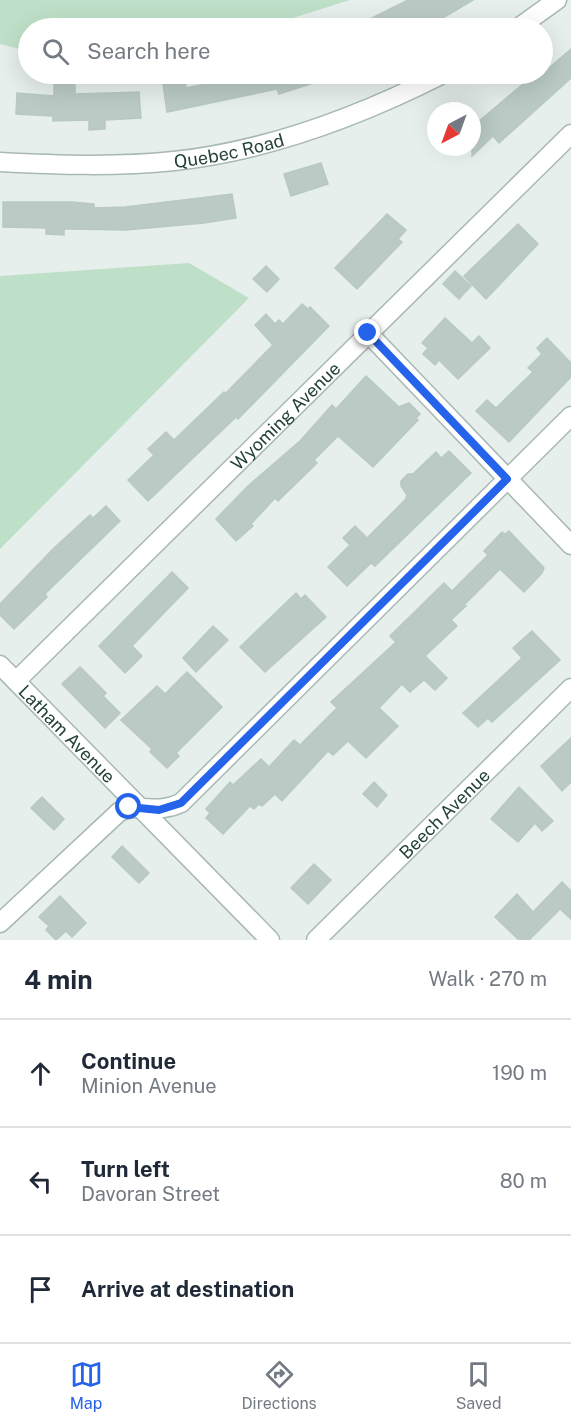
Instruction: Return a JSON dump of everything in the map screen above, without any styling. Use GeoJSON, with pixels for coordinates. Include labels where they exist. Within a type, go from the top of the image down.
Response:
{"type":"FeatureCollection","features":[{"type":"Feature","properties":{"kind":"street"},"geometry":{"type":"LineString","coordinates":[[532,18],[557,0]]}},
{"type":"Feature","properties":{"kind":"street","name":"Quebec Road"},"geometry":{"type":"LineString","coordinates":[[0,162],[107,165],[175,161],[231,151],[342,119],[422,84]]}},
{"type":"Feature","properties":{"kind":"street","name":"Wyoming Avenue"},"geometry":{"type":"LineString","coordinates":[[16,681],[571,134]]}},
{"type":"Feature","properties":{"kind":"street"},"geometry":{"type":"LineString","coordinates":[[368,333],[571,544]]}},
{"type":"Feature","properties":{"kind":"street"},"geometry":{"type":"LineString","coordinates":[[0,923],[114,815],[129,807],[159,810],[181,803],[571,416]]}},
{"type":"Feature","properties":{"kind":"street"},"geometry":{"type":"LineString","coordinates":[[0,664],[16,681]]}},
{"type":"Feature","properties":{"kind":"street","name":"Latham Avenue"},"geometry":{"type":"LineString","coordinates":[[16,681],[270,940]]}},
{"type":"Feature","properties":{"kind":"street","name":"Beech Avenue"},"geometry":{"type":"LineString","coordinates":[[316,940],[571,688]]}},
{"type":"Feature","properties":{"kind":"green space"},"geometry":{"type":"Polygon","coordinates":[[[0,0],[350,0],[293,18],[18,18],[18,48],[0,44],[0,0]]]}},
{"type":"Feature","properties":{"kind":"green space"},"geometry":{"type":"Polygon","coordinates":[[[189,263],[249,298],[0,549],[0,276],[189,263]]]}},
{"type":"Feature","properties":{"kind":"building"},"geometry":{"type":"Polygon","coordinates":[[[408,0],[473,0],[443,18],[372,18],[408,0]]]}},
{"type":"Feature","properties":{"kind":"building"},"geometry":{"type":"Polygon","coordinates":[[[571,49],[571,78],[499,143],[493,136],[481,147],[481,119],[523,84],[553,84],[553,65],[571,49]]]}},
{"type":"Feature","properties":{"kind":"building"},"geometry":{"type":"Polygon","coordinates":[[[54,84],[75,84],[75,94],[139,92],[141,118],[105,120],[105,129],[89,130],[89,120],[53,121],[53,116],[16,114],[17,93],[54,96],[54,84]]]}},
{"type":"Feature","properties":{"kind":"building"},"geometry":{"type":"Polygon","coordinates":[[[163,84],[185,84],[186,88],[205,84],[310,84],[279,94],[277,89],[167,112],[163,84]]]}},
{"type":"Feature","properties":{"kind":"building"},"geometry":{"type":"Polygon","coordinates":[[[321,163],[328,184],[291,196],[284,174],[321,163]]]}},
{"type":"Feature","properties":{"kind":"building"},"geometry":{"type":"Polygon","coordinates":[[[232,194],[236,218],[204,223],[126,230],[64,229],[64,235],[46,234],[46,228],[3,227],[3,202],[71,202],[94,204],[94,208],[125,207],[232,194]]]}},
{"type":"Feature","properties":{"kind":"building"},"geometry":{"type":"Polygon","coordinates":[[[387,214],[406,230],[398,239],[402,242],[357,289],[335,268],[387,214]]]}},
{"type":"Feature","properties":{"kind":"building"},"geometry":{"type":"Polygon","coordinates":[[[518,224],[538,244],[486,299],[464,276],[518,224]]]}},
{"type":"Feature","properties":{"kind":"building"},"geometry":{"type":"Polygon","coordinates":[[[266,266],[279,279],[267,292],[253,279],[266,266]]]}},
{"type":"Feature","properties":{"kind":"building"},"geometry":{"type":"Polygon","coordinates":[[[455,271],[471,286],[459,299],[443,284],[455,271]]]}},
{"type":"Feature","properties":{"kind":"building"},"geometry":{"type":"Polygon","coordinates":[[[302,304],[308,309],[310,307],[329,326],[238,419],[236,417],[148,501],[128,480],[154,455],[148,449],[166,432],[174,440],[224,392],[225,394],[273,345],[255,325],[266,314],[275,324],[279,320],[283,324],[302,304]]]}},
{"type":"Feature","properties":{"kind":"building"},"geometry":{"type":"Polygon","coordinates":[[[445,318],[472,343],[479,336],[490,348],[458,379],[439,360],[435,365],[423,354],[428,348],[422,343],[445,318]]]}},
{"type":"Feature","properties":{"kind":"building"},"geometry":{"type":"Polygon","coordinates":[[[547,338],[571,363],[571,377],[509,442],[476,411],[487,400],[496,408],[533,372],[528,368],[542,354],[537,348],[547,338]]]}},
{"type":"Feature","properties":{"kind":"building"},"geometry":{"type":"Polygon","coordinates":[[[366,376],[399,407],[409,403],[420,414],[416,418],[418,420],[373,467],[338,436],[314,460],[317,463],[278,501],[275,498],[251,524],[253,526],[236,541],[216,519],[248,486],[300,441],[332,405],[336,409],[366,376]]]}},
{"type":"Feature","properties":{"kind":"building"},"geometry":{"type":"Polygon","coordinates":[[[449,451],[471,473],[375,566],[371,563],[347,586],[328,567],[350,545],[343,538],[355,526],[367,538],[406,499],[407,495],[401,486],[401,481],[408,474],[413,474],[436,452],[441,458],[449,451]]]}},
{"type":"Feature","properties":{"kind":"building"},"geometry":{"type":"Polygon","coordinates":[[[106,506],[120,521],[45,594],[47,597],[14,629],[0,615],[0,604],[53,549],[90,515],[93,518],[106,506]]]}},
{"type":"Feature","properties":{"kind":"building"},"geometry":{"type":"Polygon","coordinates":[[[509,531],[544,568],[542,573],[524,592],[500,569],[464,605],[466,606],[451,620],[457,626],[425,656],[447,678],[435,690],[424,680],[410,692],[402,684],[379,708],[398,726],[366,758],[348,741],[333,755],[328,751],[282,801],[275,794],[262,806],[259,804],[254,809],[250,806],[223,834],[206,818],[210,813],[206,809],[230,782],[233,785],[261,759],[269,767],[294,740],[300,745],[337,708],[331,702],[396,642],[390,636],[444,583],[452,591],[488,555],[484,551],[502,532],[505,534],[509,531]]]}},
{"type":"Feature","properties":{"kind":"building"},"geometry":{"type":"Polygon","coordinates":[[[172,572],[188,588],[132,646],[142,656],[125,673],[99,646],[172,572]]]}},
{"type":"Feature","properties":{"kind":"building"},"geometry":{"type":"Polygon","coordinates":[[[296,593],[301,599],[305,595],[326,617],[265,672],[240,647],[296,593]]]}},
{"type":"Feature","properties":{"kind":"building"},"geometry":{"type":"Polygon","coordinates":[[[213,626],[228,640],[196,672],[183,658],[213,626]]]}},
{"type":"Feature","properties":{"kind":"building"},"geometry":{"type":"Polygon","coordinates":[[[532,631],[560,660],[492,722],[488,718],[478,727],[463,713],[522,658],[513,648],[532,631]]]}},
{"type":"Feature","properties":{"kind":"building"},"geometry":{"type":"Polygon","coordinates":[[[80,667],[106,693],[103,696],[120,713],[105,728],[62,684],[80,667]]]}},
{"type":"Feature","properties":{"kind":"building"},"geometry":{"type":"Polygon","coordinates":[[[187,672],[222,707],[176,753],[179,756],[167,768],[150,752],[152,749],[121,720],[157,686],[165,694],[187,672]]]}},
{"type":"Feature","properties":{"kind":"building"},"geometry":{"type":"Polygon","coordinates":[[[571,738],[571,782],[562,791],[541,766],[571,738]]]}},
{"type":"Feature","properties":{"kind":"building"},"geometry":{"type":"Polygon","coordinates":[[[374,782],[387,795],[377,807],[363,794],[374,782]]]}},
{"type":"Feature","properties":{"kind":"building"},"geometry":{"type":"Polygon","coordinates":[[[519,787],[553,821],[542,831],[535,823],[518,842],[491,819],[519,787]]]}},
{"type":"Feature","properties":{"kind":"building"},"geometry":{"type":"Polygon","coordinates":[[[42,797],[64,819],[54,830],[31,808],[42,797]]]}},
{"type":"Feature","properties":{"kind":"building"},"geometry":{"type":"Polygon","coordinates":[[[122,846],[149,873],[139,883],[112,857],[122,846]]]}},
{"type":"Feature","properties":{"kind":"building"},"geometry":{"type":"Polygon","coordinates":[[[314,864],[331,880],[308,904],[291,888],[314,864]]]}},
{"type":"Feature","properties":{"kind":"building"},"geometry":{"type":"Polygon","coordinates":[[[562,882],[571,891],[571,919],[560,909],[529,940],[519,940],[495,917],[517,894],[533,912],[562,882]]]}},
{"type":"Feature","properties":{"kind":"building"},"geometry":{"type":"Polygon","coordinates":[[[60,896],[86,923],[72,937],[66,931],[56,940],[46,930],[49,926],[39,917],[60,896]]]}},
{"type":"Feature","properties":{"kind":"route"},"geometry":{"type":"LineString","coordinates":[[129,807],[159,810],[181,803],[507,479],[368,333]]}}]}
